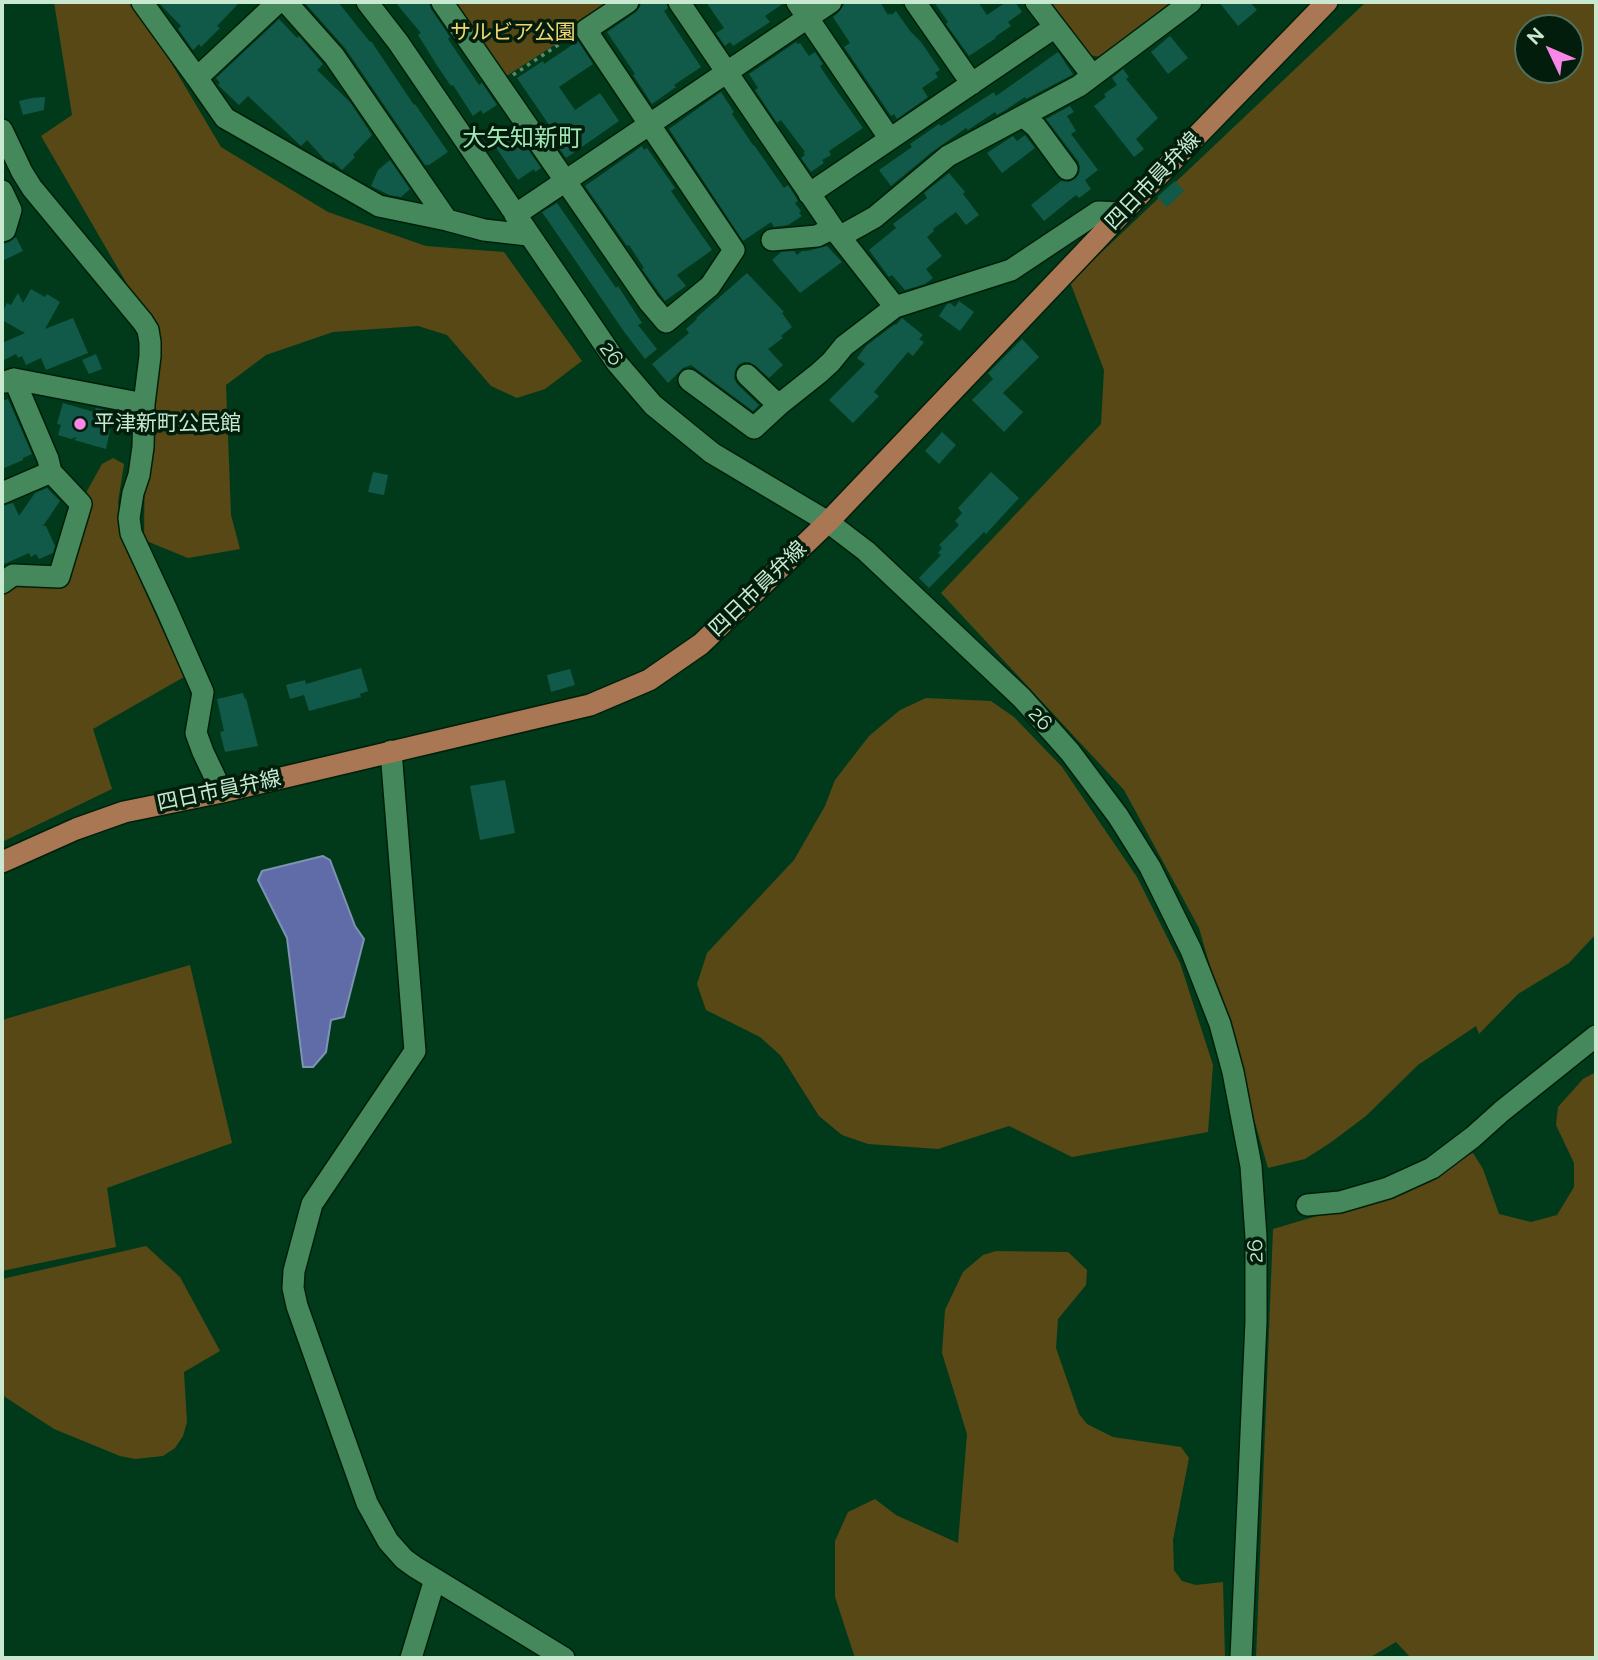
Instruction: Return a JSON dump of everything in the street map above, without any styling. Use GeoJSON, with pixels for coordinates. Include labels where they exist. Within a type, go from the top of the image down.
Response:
{"type":"FeatureCollection","features":[{"type":"Feature","properties":{"kind":"main road","name":"四日市員弁線"},"geometry":{"type":"LineString","coordinates":[[2,862],[76,829],[124,812],[222,792],[590,705],[649,680],[701,644],[828,522],[1122,212],[1327,2]]}},
{"type":"Feature","properties":{"kind":"street"},"geometry":{"type":"LineString","coordinates":[[142,2],[225,118],[379,206],[484,230],[528,235]]}},
{"type":"Feature","properties":{"kind":"street"},"geometry":{"type":"LineString","coordinates":[[197,78],[278,2]]}},
{"type":"Feature","properties":{"kind":"street"},"geometry":{"type":"LineString","coordinates":[[286,2],[334,57],[447,220]]}},
{"type":"Feature","properties":{"kind":"street","name":"26"},"geometry":{"type":"LineString","coordinates":[[367,2],[398,42],[617,363],[653,405],[712,453],[828,522],[866,551],[1012,689],[1070,752],[1118,816],[1150,867],[1208,991],[1233,1072],[1251,1166],[1256,1237],[1256,1322],[1241,1658]]}},
{"type":"Feature","properties":{"kind":"street"},"geometry":{"type":"LineString","coordinates":[[442,2],[649,302],[666,322],[710,286],[734,250],[586,30],[628,2]]}},
{"type":"Feature","properties":{"kind":"street"},"geometry":{"type":"LineString","coordinates":[[679,2],[809,194],[895,307]]}},
{"type":"Feature","properties":{"kind":"street"},"geometry":{"type":"LineString","coordinates":[[515,215],[727,73],[803,10],[831,2]]}},
{"type":"Feature","properties":{"kind":"street"},"geometry":{"type":"LineString","coordinates":[[915,2],[972,84]]}},
{"type":"Feature","properties":{"kind":"street"},"geometry":{"type":"LineString","coordinates":[[1036,2],[1092,75]]}},
{"type":"Feature","properties":{"kind":"street"},"geometry":{"type":"LineString","coordinates":[[772,240],[837,232],[875,217],[948,156],[1079,86],[1191,2]]}},
{"type":"Feature","properties":{"kind":"street"},"geometry":{"type":"LineString","coordinates":[[803,10],[890,139]]}},
{"type":"Feature","properties":{"kind":"street"},"geometry":{"type":"LineString","coordinates":[[809,194],[1055,27]]}},
{"type":"Feature","properties":{"kind":"street"},"geometry":{"type":"LineString","coordinates":[[1023,116],[1036,127],[1068,169]]}},
{"type":"Feature","properties":{"kind":"street"},"geometry":{"type":"LineString","coordinates":[[2,130],[32,188],[148,330],[150,356],[144,404],[143,447],[129,518],[131,533],[203,692],[196,733],[222,792]]}},
{"type":"Feature","properties":{"kind":"street"},"geometry":{"type":"LineString","coordinates":[[2,191],[11,210],[5,230],[2,231]]}},
{"type":"Feature","properties":{"kind":"street"},"geometry":{"type":"LineString","coordinates":[[689,380],[754,428],[819,373],[844,346],[895,307],[1011,270],[1098,212],[1122,212]]}},
{"type":"Feature","properties":{"kind":"street"},"geometry":{"type":"LineString","coordinates":[[747,375],[780,404]]}},
{"type":"Feature","properties":{"kind":"street"},"geometry":{"type":"LineString","coordinates":[[6,379],[144,404]]}},
{"type":"Feature","properties":{"kind":"street"},"geometry":{"type":"LineString","coordinates":[[2,583],[13,575],[59,577],[81,504],[51,471],[48,459],[6,379]]}},
{"type":"Feature","properties":{"kind":"street"},"geometry":{"type":"LineString","coordinates":[[2,493],[51,471]]}},
{"type":"Feature","properties":{"kind":"street"},"geometry":{"type":"LineString","coordinates":[[391,751],[415,1051],[312,1204],[292,1282],[297,1306],[367,1503],[375,1521],[395,1549],[404,1559],[435,1579],[564,1658]]}},
{"type":"Feature","properties":{"kind":"street"},"geometry":{"type":"LineString","coordinates":[[1307,1205],[1340,1202],[1388,1188],[1432,1168],[1596,1036]]}},
{"type":"Feature","properties":{"kind":"street"},"geometry":{"type":"LineString","coordinates":[[411,1658],[435,1579]]}},
{"type":"Feature","properties":{"kind":"path"},"geometry":{"type":"LineString","coordinates":[[499,84],[576,33],[586,30]]}},
{"type":"Feature","properties":{"kind":"green space"},"geometry":{"type":"Polygon","coordinates":[[[54,2],[135,2],[221,147],[328,212],[426,246],[504,252],[582,361],[545,389],[517,398],[491,386],[447,335],[418,326],[333,332],[266,355],[226,385],[231,515],[240,549],[188,558],[144,540],[146,339],[127,284],[41,136],[72,115],[54,2]]]}},
{"type":"Feature","properties":{"kind":"green space","name":"サルビア公園"},"geometry":{"type":"Polygon","coordinates":[[[453,2],[605,2],[610,9],[505,77],[453,2]]]}},
{"type":"Feature","properties":{"kind":"green space"},"geometry":{"type":"Polygon","coordinates":[[[1045,2],[1173,2],[1102,57],[1087,55],[1045,2]]]}},
{"type":"Feature","properties":{"kind":"green space"},"geometry":{"type":"Polygon","coordinates":[[[1366,2],[1596,2],[1596,934],[1569,963],[1518,994],[1479,1034],[1476,1026],[1418,1065],[1366,1116],[1330,1143],[1305,1159],[1268,1168],[1199,928],[1124,790],[941,593],[1101,424],[1104,370],[1070,282],[1366,2]]]}},
{"type":"Feature","properties":{"kind":"green space"},"geometry":{"type":"Polygon","coordinates":[[[113,458],[124,464],[118,502],[122,541],[184,677],[93,729],[112,789],[2,842],[2,595],[17,587],[64,583],[87,491],[102,464],[113,458]]]}},
{"type":"Feature","properties":{"kind":"green space"},"geometry":{"type":"Polygon","coordinates":[[[926,698],[991,701],[1014,717],[1062,767],[1137,877],[1180,963],[1213,1065],[1208,1132],[1072,1157],[1009,1126],[938,1149],[868,1144],[842,1135],[819,1116],[781,1056],[760,1037],[706,1010],[697,984],[707,953],[794,860],[825,806],[835,780],[869,736],[900,710],[926,698]]]}},
{"type":"Feature","properties":{"kind":"green space"},"geometry":{"type":"Polygon","coordinates":[[[190,965],[232,1143],[107,1188],[116,1247],[2,1271],[2,1020],[190,965]]]}},
{"type":"Feature","properties":{"kind":"green space"},"geometry":{"type":"Polygon","coordinates":[[[1596,1072],[1596,1658],[1411,1658],[1396,1642],[1369,1658],[1256,1658],[1273,1229],[1327,1213],[1473,1153],[1483,1169],[1499,1214],[1531,1222],[1557,1215],[1574,1187],[1574,1163],[1556,1125],[1558,1107],[1583,1079],[1596,1072]]]}},
{"type":"Feature","properties":{"kind":"green space"},"geometry":{"type":"Polygon","coordinates":[[[146,1246],[180,1277],[220,1351],[184,1372],[187,1422],[183,1436],[175,1448],[163,1456],[135,1459],[120,1456],[54,1429],[2,1395],[2,1279],[146,1246]]]}},
{"type":"Feature","properties":{"kind":"green space"},"geometry":{"type":"Polygon","coordinates":[[[996,1251],[1068,1252],[1087,1270],[1086,1285],[1058,1319],[1056,1348],[1079,1414],[1087,1424],[1113,1437],[1181,1447],[1189,1458],[1173,1540],[1174,1570],[1182,1581],[1196,1585],[1223,1582],[1225,1658],[855,1658],[835,1597],[835,1541],[848,1512],[875,1499],[896,1515],[958,1543],[967,1434],[942,1353],[945,1310],[963,1272],[983,1255],[996,1251]]]}},
{"type":"Feature","properties":{"kind":"water"},"geometry":{"type":"Polygon","coordinates":[[[323,856],[330,860],[355,926],[364,939],[344,1017],[331,1020],[326,1052],[313,1067],[303,1067],[287,938],[258,880],[262,871],[323,856]]]}},
{"type":"Feature","properties":{"kind":"building"},"geometry":{"type":"Polygon","coordinates":[[[158,2],[240,2],[217,26],[220,28],[201,47],[199,44],[193,50],[178,29],[181,26],[158,2]]]}},
{"type":"Feature","properties":{"kind":"building"},"geometry":{"type":"Polygon","coordinates":[[[304,2],[338,2],[371,41],[448,152],[425,165],[345,48],[304,2]]]}},
{"type":"Feature","properties":{"kind":"building"},"geometry":{"type":"Polygon","coordinates":[[[395,2],[429,2],[450,37],[448,39],[479,85],[482,83],[497,105],[483,114],[481,110],[473,116],[438,67],[418,35],[421,33],[395,2]]]}},
{"type":"Feature","properties":{"kind":"building"},"geometry":{"type":"Polygon","coordinates":[[[641,2],[666,2],[668,8],[664,11],[701,67],[652,104],[607,32],[636,12],[641,2]]]}},
{"type":"Feature","properties":{"kind":"building"},"geometry":{"type":"Polygon","coordinates":[[[706,2],[784,3],[765,16],[770,22],[733,46],[730,42],[725,46],[716,33],[724,28],[706,2]]]}},
{"type":"Feature","properties":{"kind":"building"},"geometry":{"type":"Polygon","coordinates":[[[847,2],[880,2],[888,15],[896,11],[940,70],[935,73],[938,77],[922,88],[928,97],[897,119],[894,114],[891,116],[844,47],[850,43],[833,17],[847,2]]]}},
{"type":"Feature","properties":{"kind":"building"},"geometry":{"type":"Polygon","coordinates":[[[934,2],[978,2],[987,15],[1006,2],[1015,2],[1022,12],[1008,22],[1011,26],[969,56],[934,2]]]}},
{"type":"Feature","properties":{"kind":"building"},"geometry":{"type":"Polygon","coordinates":[[[1219,2],[1250,2],[1257,10],[1238,26],[1219,2]]]}},
{"type":"Feature","properties":{"kind":"building"},"geometry":{"type":"Polygon","coordinates":[[[279,19],[297,38],[299,36],[323,64],[317,70],[350,102],[372,135],[342,170],[333,162],[325,160],[307,140],[301,146],[248,96],[239,105],[218,85],[220,83],[216,78],[279,19]]]}},
{"type":"Feature","properties":{"kind":"building"},"geometry":{"type":"Polygon","coordinates":[[[1170,36],[1188,58],[1168,74],[1151,52],[1170,36]]]}},
{"type":"Feature","properties":{"kind":"building"},"geometry":{"type":"Polygon","coordinates":[[[578,41],[593,64],[559,87],[575,110],[600,93],[619,121],[566,158],[554,141],[558,138],[517,78],[578,41]]]}},
{"type":"Feature","properties":{"kind":"building"},"geometry":{"type":"Polygon","coordinates":[[[796,42],[800,43],[809,56],[815,52],[823,64],[820,66],[863,128],[829,151],[831,155],[811,172],[801,158],[805,152],[781,120],[777,123],[755,90],[758,88],[749,74],[796,42]]]}},
{"type":"Feature","properties":{"kind":"building"},"geometry":{"type":"Polygon","coordinates":[[[1058,52],[1072,75],[1026,99],[1025,97],[997,115],[995,112],[968,130],[966,128],[891,186],[879,170],[939,124],[941,126],[994,92],[996,96],[1058,52]]]}},
{"type":"Feature","properties":{"kind":"building"},"geometry":{"type":"Polygon","coordinates":[[[1123,69],[1129,77],[1126,79],[1158,118],[1136,139],[1144,149],[1134,157],[1094,106],[1106,97],[1104,94],[1117,85],[1112,78],[1123,69]]]}},
{"type":"Feature","properties":{"kind":"building"},"geometry":{"type":"Polygon","coordinates":[[[721,92],[753,145],[784,188],[788,185],[798,201],[795,203],[802,216],[788,225],[774,227],[771,222],[743,241],[669,129],[721,92]]]}},
{"type":"Feature","properties":{"kind":"building"},"geometry":{"type":"Polygon","coordinates":[[[45,97],[44,110],[23,115],[19,101],[45,97]]]}},
{"type":"Feature","properties":{"kind":"building"},"geometry":{"type":"Polygon","coordinates":[[[1070,106],[1074,112],[1067,116],[1076,131],[1071,134],[1098,170],[1085,180],[1091,189],[1079,198],[1076,195],[1044,221],[1031,205],[1061,181],[1069,182],[1079,174],[1078,161],[1046,119],[1070,106]]]}},
{"type":"Feature","properties":{"kind":"building"},"geometry":{"type":"Polygon","coordinates":[[[514,129],[541,168],[535,172],[534,169],[518,180],[493,143],[514,129]]]}},
{"type":"Feature","properties":{"kind":"building"},"geometry":{"type":"Polygon","coordinates":[[[1025,135],[1035,148],[1002,173],[987,153],[1013,136],[1017,141],[1025,135]]]}},
{"type":"Feature","properties":{"kind":"building"},"geometry":{"type":"Polygon","coordinates":[[[642,146],[644,150],[647,148],[675,188],[671,191],[712,250],[677,275],[686,286],[665,301],[629,245],[627,246],[585,186],[642,146]]]}},
{"type":"Feature","properties":{"kind":"building"},"geometry":{"type":"Polygon","coordinates":[[[390,160],[410,189],[401,197],[389,195],[371,186],[378,170],[390,160]]]}},
{"type":"Feature","properties":{"kind":"building"},"geometry":{"type":"Polygon","coordinates":[[[949,173],[979,215],[966,225],[956,212],[933,229],[927,237],[942,256],[926,269],[933,278],[925,284],[905,290],[892,275],[889,277],[869,250],[896,228],[893,224],[927,198],[924,193],[949,173]]]}},
{"type":"Feature","properties":{"kind":"building"},"geometry":{"type":"Polygon","coordinates":[[[1175,181],[1184,191],[1167,207],[1157,197],[1175,181]]]}},
{"type":"Feature","properties":{"kind":"building"},"geometry":{"type":"Polygon","coordinates":[[[557,203],[616,288],[618,286],[642,323],[638,325],[657,349],[645,359],[542,212],[557,203]]]}},
{"type":"Feature","properties":{"kind":"building"},"geometry":{"type":"Polygon","coordinates":[[[16,237],[23,251],[2,261],[2,244],[16,237]]]}},
{"type":"Feature","properties":{"kind":"building"},"geometry":{"type":"Polygon","coordinates":[[[827,246],[842,262],[800,293],[772,260],[781,252],[794,251],[797,255],[802,251],[827,246]]]}},
{"type":"Feature","properties":{"kind":"building"},"geometry":{"type":"Polygon","coordinates":[[[747,273],[784,312],[782,313],[792,327],[768,349],[783,365],[769,378],[749,362],[738,365],[735,371],[737,384],[759,405],[753,411],[691,365],[683,368],[668,383],[652,364],[689,333],[686,329],[696,318],[747,273]]]}},
{"type":"Feature","properties":{"kind":"building"},"geometry":{"type":"Polygon","coordinates":[[[31,289],[60,302],[45,329],[73,318],[88,353],[46,370],[41,358],[26,365],[22,356],[18,358],[16,354],[2,361],[2,343],[25,333],[2,320],[2,313],[7,303],[11,305],[18,293],[23,303],[31,289]]]}},
{"type":"Feature","properties":{"kind":"building"},"geometry":{"type":"Polygon","coordinates":[[[959,301],[974,312],[960,331],[939,316],[947,304],[955,307],[959,301]]]}},
{"type":"Feature","properties":{"kind":"building"},"geometry":{"type":"Polygon","coordinates":[[[902,318],[923,335],[919,339],[924,342],[913,356],[908,352],[874,392],[879,396],[853,423],[829,400],[865,364],[857,358],[867,345],[902,318]]]}},
{"type":"Feature","properties":{"kind":"building"},"geometry":{"type":"Polygon","coordinates":[[[1022,339],[1039,357],[1003,393],[1023,412],[1004,432],[972,400],[993,379],[988,373],[1022,339]]]}},
{"type":"Feature","properties":{"kind":"building"},"geometry":{"type":"Polygon","coordinates":[[[96,354],[102,369],[89,374],[82,360],[96,354]]]}},
{"type":"Feature","properties":{"kind":"building"},"geometry":{"type":"Polygon","coordinates":[[[8,399],[32,454],[2,469],[2,401],[8,399]]]}},
{"type":"Feature","properties":{"kind":"building","name":"平津新町公民館"},"geometry":{"type":"Polygon","coordinates":[[[63,403],[94,412],[96,408],[105,410],[100,428],[110,430],[106,449],[74,440],[77,437],[71,439],[58,435],[61,425],[57,424],[63,403]]]}},
{"type":"Feature","properties":{"kind":"building"},"geometry":{"type":"Polygon","coordinates":[[[942,432],[956,445],[939,464],[925,451],[942,432]]]}},
{"type":"Feature","properties":{"kind":"building"},"geometry":{"type":"Polygon","coordinates":[[[373,472],[388,475],[384,495],[368,492],[373,472]]]}},
{"type":"Feature","properties":{"kind":"building"},"geometry":{"type":"Polygon","coordinates":[[[991,472],[1019,498],[986,534],[984,532],[929,588],[919,578],[941,555],[938,553],[942,548],[939,545],[959,525],[955,521],[962,513],[958,508],[991,472]]]}},
{"type":"Feature","properties":{"kind":"building"},"geometry":{"type":"Polygon","coordinates":[[[47,488],[60,501],[43,526],[46,526],[55,546],[53,553],[39,559],[36,554],[31,557],[29,553],[2,565],[2,506],[13,503],[19,516],[35,493],[47,488]]]}},
{"type":"Feature","properties":{"kind":"building"},"geometry":{"type":"Polygon","coordinates":[[[361,668],[368,691],[360,694],[361,697],[309,711],[304,695],[290,699],[286,685],[305,680],[306,684],[361,668]]]}},
{"type":"Feature","properties":{"kind":"building"},"geometry":{"type":"Polygon","coordinates":[[[570,669],[575,685],[551,692],[547,675],[570,669]]]}},
{"type":"Feature","properties":{"kind":"building"},"geometry":{"type":"Polygon","coordinates":[[[243,693],[258,746],[225,752],[220,732],[224,731],[217,699],[243,693]]]}},
{"type":"Feature","properties":{"kind":"building"},"geometry":{"type":"Polygon","coordinates":[[[505,780],[515,833],[480,840],[470,786],[505,780]]]}},
{"type":"Feature","properties":{"kind":"place","name":"平津新町公民館"},"geometry":{"type":"Point","coordinates":[80,424]}},
{"type":"Feature","properties":{"kind":"district","name":"大矢知新町"},"geometry":{"type":"Point","coordinates":[522,139]}}]}
